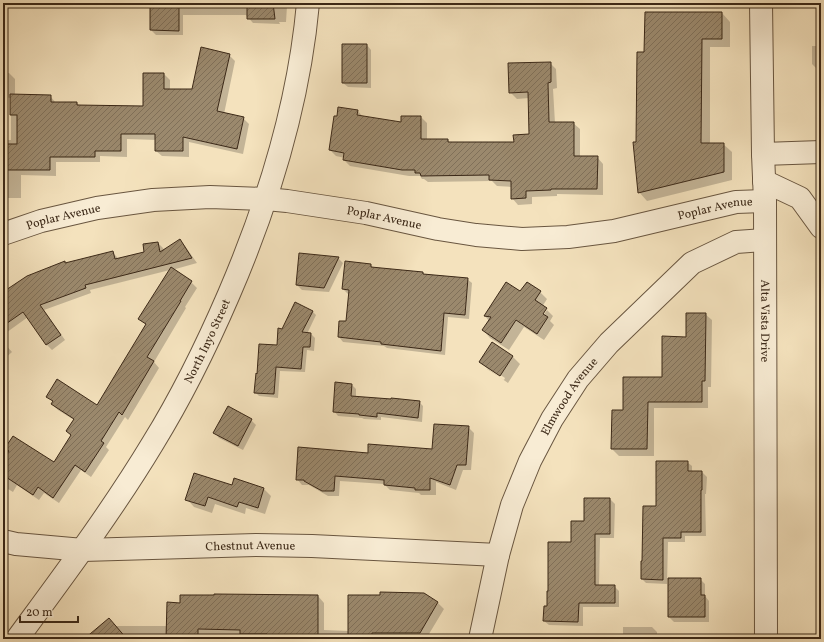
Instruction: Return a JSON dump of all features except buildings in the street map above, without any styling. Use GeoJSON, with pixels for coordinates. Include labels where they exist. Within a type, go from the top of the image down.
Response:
{"type":"FeatureCollection","features":[{"type":"Feature","properties":{"kind":"street","name":"North Inyo Street"},"geometry":{"type":"LineString","coordinates":[[17,639],[83,550],[154,443],[187,384],[216,324],[240,269],[266,199],[284,139],[297,84],[306,27],[308,3]]}},
{"type":"Feature","properties":{"kind":"street","name":"Alta Vista Drive"},"geometry":{"type":"LineString","coordinates":[[761,3],[763,154],[765,191],[766,639]]}},
{"type":"Feature","properties":{"kind":"street"},"geometry":{"type":"LineString","coordinates":[[763,154],[821,152]]}},
{"type":"Feature","properties":{"kind":"street","name":"Poplar Avenue"},"geometry":{"type":"LineString","coordinates":[[3,234],[41,221],[97,208],[153,200],[210,197],[287,201],[366,213],[438,229],[476,235],[522,239],[568,237],[614,231],[736,202],[765,191]]}},
{"type":"Feature","properties":{"kind":"street"},"geometry":{"type":"LineString","coordinates":[[765,191],[800,198],[821,227]]}},
{"type":"Feature","properties":{"kind":"street","name":"Elmwood Avenue"},"geometry":{"type":"LineString","coordinates":[[480,639],[498,555],[512,505],[530,461],[556,412],[578,379],[609,343],[692,263],[736,242],[765,240]]}},
{"type":"Feature","properties":{"kind":"street","name":"Chestnut Avenue"},"geometry":{"type":"LineString","coordinates":[[3,542],[83,550],[256,545],[312,546],[498,555]]}}]}
